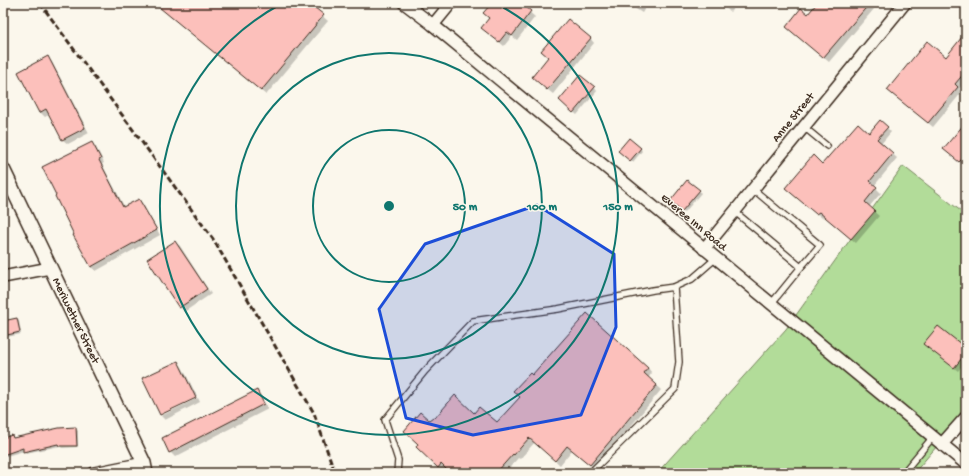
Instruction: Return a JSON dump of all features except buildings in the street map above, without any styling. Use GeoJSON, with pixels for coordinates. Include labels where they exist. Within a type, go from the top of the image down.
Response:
{"type":"FeatureCollection","features":[{"type":"Feature","properties":{"kind":"street","name":"Everee Inn Road"},"geometry":{"type":"LineString","coordinates":[[404,3],[433,25],[715,259],[966,464]]}},
{"type":"Feature","properties":{"kind":"street"},"geometry":{"type":"LineString","coordinates":[[433,25],[451,3]]}},
{"type":"Feature","properties":{"kind":"street","name":"Anne Street"},"geometry":{"type":"LineString","coordinates":[[704,249],[905,3]]}},
{"type":"Feature","properties":{"kind":"street","name":"Meriwether Street"},"geometry":{"type":"LineString","coordinates":[[3,169],[145,468]]}},
{"type":"Feature","properties":{"kind":"street"},"geometry":{"type":"LineString","coordinates":[[3,277],[50,268]]}},
{"type":"Feature","properties":{"kind":"street"},"geometry":{"type":"LineString","coordinates":[[942,444],[966,417]]}},
{"type":"Feature","properties":{"kind":"street"},"geometry":{"type":"LineString","coordinates":[[94,473],[145,468]]}},
{"type":"Feature","properties":{"kind":"lane"},"geometry":{"type":"LineString","coordinates":[[804,127],[827,146]]}},
{"type":"Feature","properties":{"kind":"lane"},"geometry":{"type":"LineString","coordinates":[[753,189],[820,245],[771,304]]}},
{"type":"Feature","properties":{"kind":"lane"},"geometry":{"type":"LineString","coordinates":[[734,211],[801,267]]}},
{"type":"Feature","properties":{"kind":"lane"},"geometry":{"type":"LineString","coordinates":[[397,473],[398,460],[385,420],[426,371],[473,321],[558,309],[674,287],[692,279],[715,259]]}},
{"type":"Feature","properties":{"kind":"lane"},"geometry":{"type":"LineString","coordinates":[[590,473],[675,389],[679,362],[674,287]]}},
{"type":"Feature","properties":{"kind":"lane"},"geometry":{"type":"LineString","coordinates":[[903,473],[933,437]]}},
{"type":"Feature","properties":{"kind":"highlighted area"},"geometry":{"type":"Polygon","coordinates":[[[537,205],[614,254],[616,327],[581,415],[473,435],[406,418],[379,309],[425,244],[537,205]]]}},
{"type":"Feature","properties":{"kind":"green space"},"geometry":{"type":"Polygon","coordinates":[[[903,166],[966,215],[966,412],[914,473],[657,473],[786,329],[903,166]]]}},
{"type":"Feature","properties":{"kind":"railway"},"geometry":{"type":"LineString","coordinates":[[40,3],[213,239],[314,413],[335,473]]}}]}
